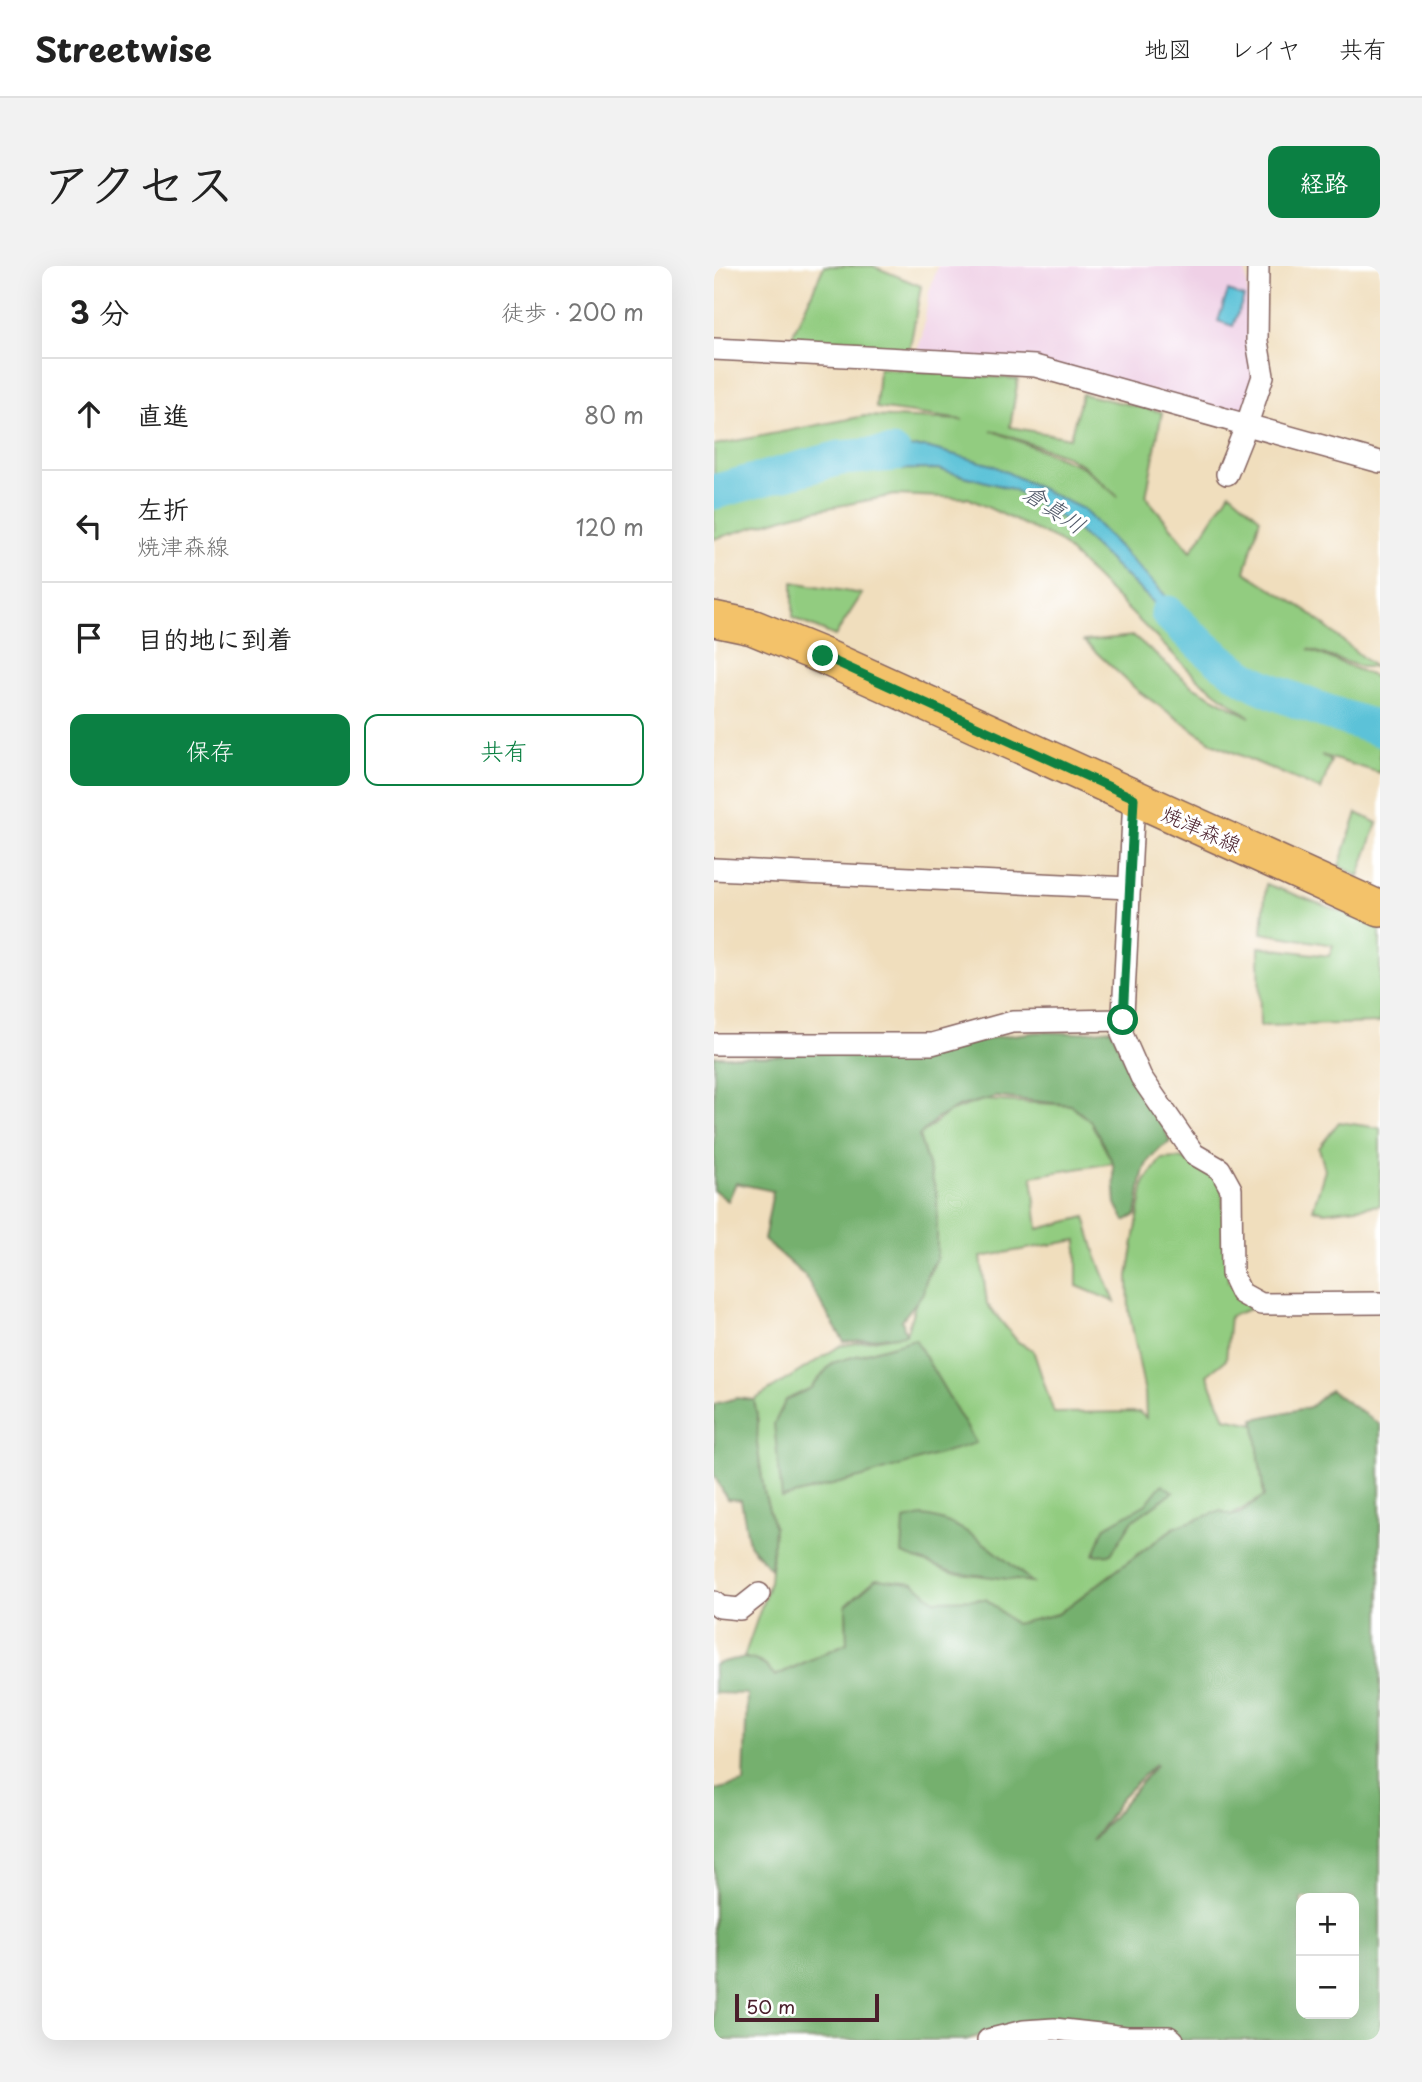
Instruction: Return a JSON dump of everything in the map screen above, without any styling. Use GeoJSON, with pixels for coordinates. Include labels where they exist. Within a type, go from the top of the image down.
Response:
{"type":"FeatureCollection","features":[{"type":"Feature","properties":{"kind":"main road","name":"焼津森線"},"geometry":{"type":"LineString","coordinates":[[714,620],[752,627],[823,656],[1380,909]]}},
{"type":"Feature","properties":{"kind":"street"},"geometry":{"type":"LineString","coordinates":[[1227,474],[1263,376],[1257,341],[1258,266]]}},
{"type":"Feature","properties":{"kind":"street"},"geometry":{"type":"LineString","coordinates":[[714,349],[1035,366],[1380,462]]}},
{"type":"Feature","properties":{"kind":"street"},"geometry":{"type":"LineString","coordinates":[[1134,798],[1122,1034],[1142,1077],[1194,1154],[1220,1169],[1231,1189],[1232,1274],[1241,1293],[1261,1304],[1380,1303]]}},
{"type":"Feature","properties":{"kind":"street"},"geometry":{"type":"LineString","coordinates":[[714,869],[1130,888]]}},
{"type":"Feature","properties":{"kind":"street"},"geometry":{"type":"LineString","coordinates":[[714,1044],[932,1044],[1012,1022],[1123,1020]]}},
{"type":"Feature","properties":{"kind":"street"},"geometry":{"type":"LineString","coordinates":[[714,1602],[720,1607],[740,1609],[760,1594]]}},
{"type":"Feature","properties":{"kind":"street"},"geometry":{"type":"LineString","coordinates":[[988,2040],[1024,2031],[1054,2028],[1126,2037],[1169,2037],[1173,2040]]}},
{"type":"Feature","properties":{"kind":"shaded area"},"geometry":{"type":"Polygon","coordinates":[[[938,266],[1245,266],[1256,380],[1246,416],[1066,368],[914,358],[922,337],[929,292],[938,266]]]}},
{"type":"Feature","properties":{"kind":"green space"},"geometry":{"type":"Polygon","coordinates":[[[824,266],[873,266],[921,286],[909,353],[788,345],[824,266]]]}},
{"type":"Feature","properties":{"kind":"green space"},"geometry":{"type":"Polygon","coordinates":[[[879,368],[1018,379],[1010,427],[1070,438],[1082,394],[1162,412],[1146,497],[1191,551],[1230,492],[1260,518],[1245,572],[1306,610],[1374,667],[1361,667],[1308,649],[1380,679],[1380,773],[1321,755],[1331,761],[1321,790],[1214,744],[1138,691],[1084,641],[1134,636],[1192,686],[1250,717],[1198,679],[1059,541],[968,498],[895,495],[797,514],[714,539],[714,445],[865,416],[963,420],[876,408],[879,368]],[[991,430],[1083,467],[1118,497],[1083,465],[1066,456],[991,430]]]}},
{"type":"Feature","properties":{"kind":"green space"},"geometry":{"type":"Polygon","coordinates":[[[793,582],[862,594],[835,636],[793,618],[793,582]]]}},
{"type":"Feature","properties":{"kind":"green space"},"geometry":{"type":"Polygon","coordinates":[[[1357,813],[1377,823],[1359,876],[1339,866],[1357,813]]]}},
{"type":"Feature","properties":{"kind":"green space"},"geometry":{"type":"Polygon","coordinates":[[[1266,884],[1380,926],[1380,1023],[1260,1026],[1259,947],[1329,956],[1333,945],[1262,933],[1266,884]]]}},
{"type":"Feature","properties":{"kind":"green space"},"geometry":{"type":"Polygon","coordinates":[[[1111,1029],[1141,1099],[1164,1127],[1170,1142],[1159,1149],[1146,1165],[1136,1215],[1125,1221],[1116,1204],[1113,1163],[1091,1122],[1071,1105],[996,1097],[960,1106],[936,1119],[919,1136],[937,1195],[937,1258],[927,1275],[923,1293],[902,1320],[906,1335],[844,1342],[805,1276],[764,1240],[773,1191],[736,1183],[728,1201],[714,1190],[714,1056],[774,1056],[807,1052],[919,1056],[946,1054],[964,1045],[996,1037],[1111,1029]]]}},
{"type":"Feature","properties":{"kind":"green space"},"geometry":{"type":"Polygon","coordinates":[[[983,1100],[1071,1105],[1091,1122],[1113,1163],[1032,1176],[1038,1229],[1085,1217],[1096,1255],[1115,1302],[1077,1286],[1077,1240],[981,1257],[987,1304],[1018,1342],[1033,1350],[1054,1413],[1139,1412],[1146,1418],[1145,1393],[1129,1311],[1128,1276],[1144,1183],[1161,1159],[1180,1158],[1221,1172],[1228,1281],[1255,1307],[1230,1316],[1226,1360],[1207,1375],[1225,1418],[1255,1424],[1264,1496],[1232,1515],[1175,1527],[1058,1614],[1015,1625],[995,1607],[846,1605],[847,1643],[775,1676],[765,1664],[744,1657],[770,1582],[774,1527],[764,1492],[754,1400],[840,1346],[906,1334],[916,1302],[937,1258],[937,1195],[919,1136],[949,1112],[983,1100]]]}},
{"type":"Feature","properties":{"kind":"green space"},"geometry":{"type":"Polygon","coordinates":[[[1339,1122],[1380,1128],[1380,1205],[1324,1212],[1313,1209],[1325,1170],[1319,1148],[1339,1122]]]}},
{"type":"Feature","properties":{"kind":"green space"},"geometry":{"type":"Polygon","coordinates":[[[915,1339],[976,1443],[782,1498],[774,1424],[786,1400],[811,1388],[832,1363],[915,1339]]]}},
{"type":"Feature","properties":{"kind":"green space"},"geometry":{"type":"Polygon","coordinates":[[[1330,1390],[1380,1425],[1380,2040],[1056,2040],[1013,2026],[965,2040],[714,2040],[714,1790],[744,1783],[747,1694],[714,1693],[714,1665],[748,1658],[762,1663],[775,1676],[847,1643],[846,1605],[876,1579],[914,1583],[934,1600],[986,1599],[1015,1624],[1058,1614],[1175,1527],[1221,1511],[1232,1515],[1239,1514],[1264,1496],[1254,1419],[1310,1407],[1330,1390]],[[1156,1765],[1122,1797],[1092,1841],[1156,1765]]]}},
{"type":"Feature","properties":{"kind":"green space"},"geometry":{"type":"Polygon","coordinates":[[[737,1398],[754,1400],[764,1492],[774,1527],[771,1570],[749,1544],[741,1500],[727,1499],[714,1475],[714,1404],[737,1398]]]}},
{"type":"Feature","properties":{"kind":"green space"},"geometry":{"type":"Polygon","coordinates":[[[1162,1484],[1173,1492],[1132,1521],[1111,1554],[1094,1555],[1104,1528],[1146,1504],[1162,1484]]]}},
{"type":"Feature","properties":{"kind":"green space"},"geometry":{"type":"Polygon","coordinates":[[[922,1516],[952,1524],[967,1532],[1032,1582],[952,1572],[902,1554],[904,1520],[922,1516]]]}},
{"type":"Feature","properties":{"kind":"water"},"geometry":{"type":"Polygon","coordinates":[[[1228,291],[1244,297],[1233,326],[1218,321],[1228,291]]]}},
{"type":"Feature","properties":{"kind":"water"},"geometry":{"type":"Polygon","coordinates":[[[926,447],[992,465],[1083,509],[1164,594],[1214,660],[1070,523],[1012,489],[938,469],[842,470],[849,463],[847,450],[926,447]]]}},
{"type":"Feature","properties":{"kind":"water"},"geometry":{"type":"Polygon","coordinates":[[[768,470],[764,483],[714,501],[714,485],[768,470]]]}},
{"type":"Feature","properties":{"kind":"waterway","name":"倉真川"},"geometry":{"type":"LineString","coordinates":[[714,492],[840,458],[894,454]]}},
{"type":"Feature","properties":{"kind":"waterway","name":"倉真川"},"geometry":{"type":"LineString","coordinates":[[1168,613],[1210,652],[1257,684],[1380,729]]}},
{"type":"Feature","properties":{"kind":"route"},"geometry":{"type":"LineString","coordinates":[[823,656],[1134,798],[1123,1020]]}}]}
